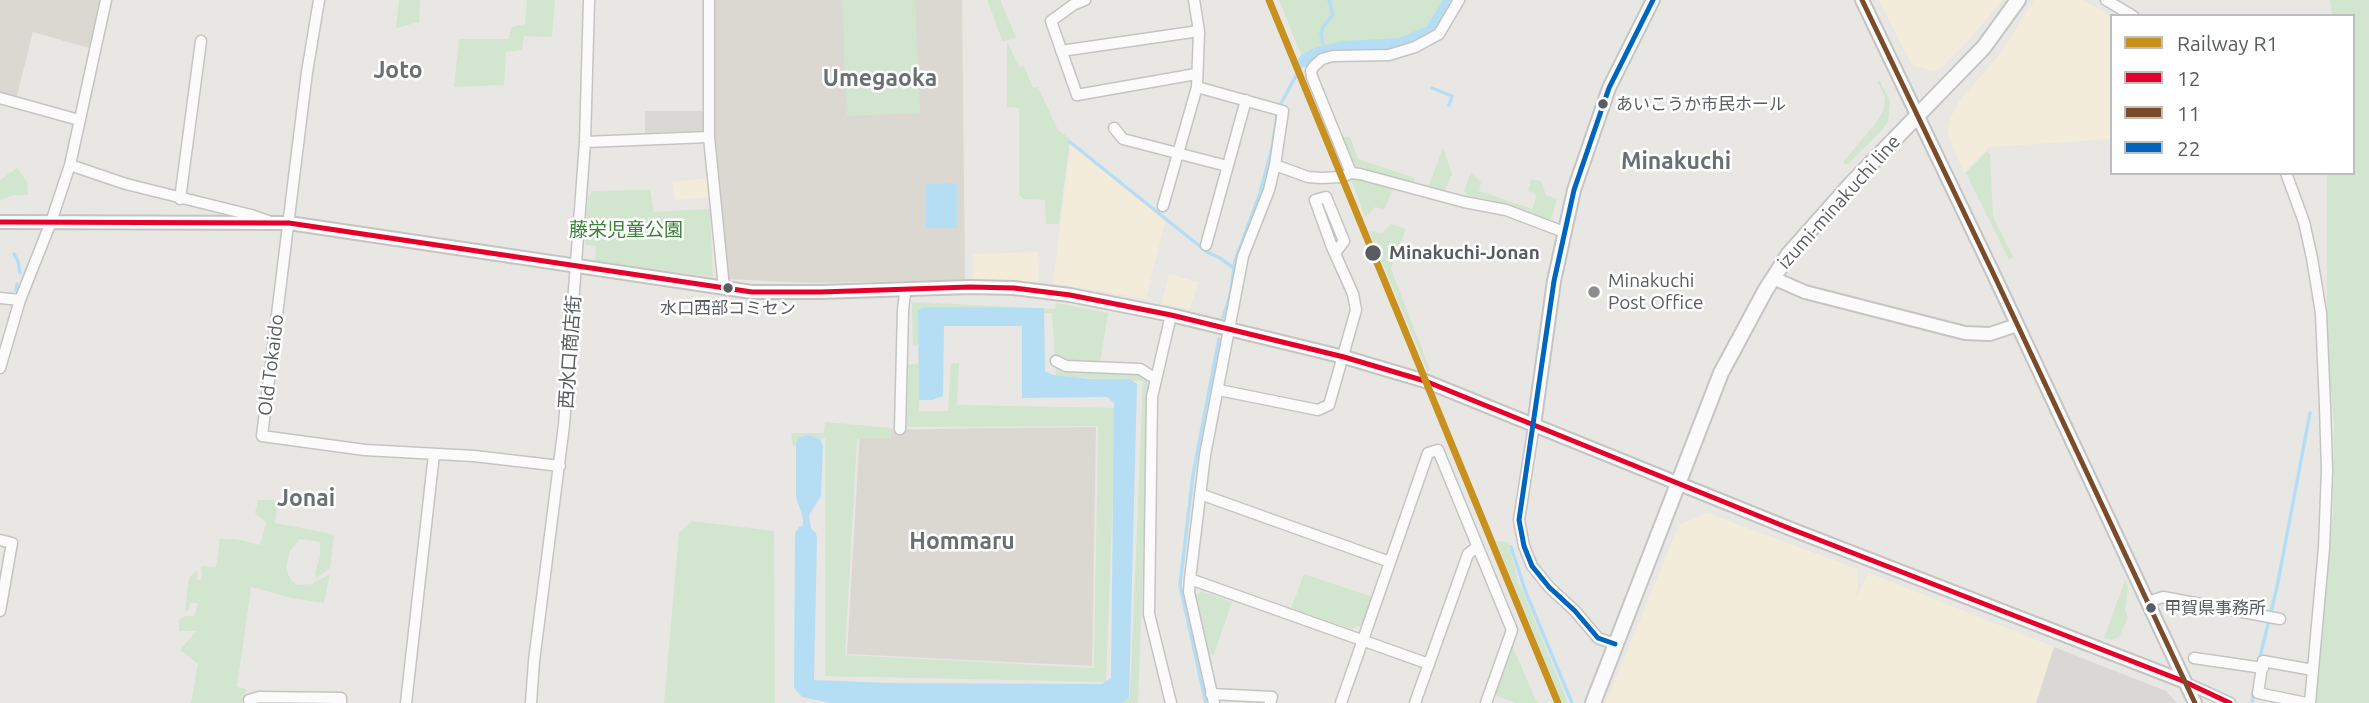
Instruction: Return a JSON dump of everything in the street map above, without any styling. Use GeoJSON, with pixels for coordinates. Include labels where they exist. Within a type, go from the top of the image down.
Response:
{"type":"FeatureCollection","features":[{"type":"Feature","properties":{"kind":"main road","name":"izumi-minakuchi line"},"geometry":{"type":"LineString","coordinates":[[1593,703],[1721,373],[1773,278],[1788,255],[1852,183],[1984,47],[2018,0]]}},
{"type":"Feature","properties":{"kind":"street"},"geometry":{"type":"LineString","coordinates":[[0,368],[20,300],[70,165],[106,0]]}},
{"type":"Feature","properties":{"kind":"street","name":"Old Tokaido"},"geometry":{"type":"LineString","coordinates":[[319,0],[262,436],[365,450],[434,454]]}},
{"type":"Feature","properties":{"kind":"street","name":"西水口商店街"},"geometry":{"type":"LineString","coordinates":[[531,703],[559,466],[577,264],[585,142],[589,0]]}},
{"type":"Feature","properties":{"kind":"street"},"geometry":{"type":"LineString","coordinates":[[709,0],[709,137],[724,288]]}},
{"type":"Feature","properties":{"kind":"street"},"geometry":{"type":"LineString","coordinates":[[1085,0],[1051,20],[1077,95],[1196,74]]}},
{"type":"Feature","properties":{"kind":"street"},"geometry":{"type":"LineString","coordinates":[[1163,205],[1197,87],[1199,31],[1194,0]]}},
{"type":"Feature","properties":{"kind":"street"},"geometry":{"type":"LineString","coordinates":[[1351,173],[1312,77],[1314,66],[1322,59],[1340,54],[1389,55],[1415,47],[1439,34],[1459,0]]}},
{"type":"Feature","properties":{"kind":"street"},"geometry":{"type":"LineString","coordinates":[[1615,644],[1598,638],[1532,566],[1524,546],[1519,520],[1554,281],[1574,190],[1609,88],[1653,0]]}},
{"type":"Feature","properties":{"kind":"street"},"geometry":{"type":"LineString","coordinates":[[1862,0],[2195,703]]}},
{"type":"Feature","properties":{"kind":"street"},"geometry":{"type":"LineString","coordinates":[[2106,0],[2130,14]]}},
{"type":"Feature","properties":{"kind":"street"},"geometry":{"type":"LineString","coordinates":[[1061,51],[1199,31]]}},
{"type":"Feature","properties":{"kind":"street"},"geometry":{"type":"LineString","coordinates":[[180,199],[201,41]]}},
{"type":"Feature","properties":{"kind":"street"},"geometry":{"type":"LineString","coordinates":[[1197,87],[1283,111],[1275,165],[1261,213],[1243,257],[1205,455],[1189,592],[1213,698],[1272,697],[1270,703]]}},
{"type":"Feature","properties":{"kind":"street"},"geometry":{"type":"LineString","coordinates":[[0,98],[79,120]]}},
{"type":"Feature","properties":{"kind":"street"},"geometry":{"type":"LineString","coordinates":[[1206,245],[1246,100]]}},
{"type":"Feature","properties":{"kind":"street"},"geometry":{"type":"LineString","coordinates":[[1114,128],[1123,139],[1227,166]]}},
{"type":"Feature","properties":{"kind":"street"},"geometry":{"type":"LineString","coordinates":[[585,142],[709,137]]}},
{"type":"Feature","properties":{"kind":"street"},"geometry":{"type":"LineString","coordinates":[[70,165],[180,199],[251,215],[268,222]]}},
{"type":"Feature","properties":{"kind":"street"},"geometry":{"type":"LineString","coordinates":[[1275,165],[1308,177],[1342,177],[1351,173],[1506,210],[1564,232]]}},
{"type":"Feature","properties":{"kind":"street"},"geometry":{"type":"LineString","coordinates":[[2287,175],[2304,222],[2321,313],[2327,470],[2324,548],[2313,670],[2308,703],[2258,693],[2263,661],[2313,670]]}},
{"type":"Feature","properties":{"kind":"street"},"geometry":{"type":"LineString","coordinates":[[1219,390],[1318,410],[1329,405],[1356,310],[1353,294],[1335,253],[1315,200],[1326,197],[1344,242],[1335,253]]}},
{"type":"Feature","properties":{"kind":"street"},"geometry":{"type":"LineString","coordinates":[[0,222],[289,223],[771,293],[970,287],[1040,291],[1171,315],[1343,357],[1425,381],[1791,529],[2183,681],[2230,703]]}},
{"type":"Feature","properties":{"kind":"street"},"geometry":{"type":"LineString","coordinates":[[1773,278],[1805,292],[1965,332],[1990,334],[2017,325]]}},
{"type":"Feature","properties":{"kind":"street"},"geometry":{"type":"LineString","coordinates":[[900,429],[903,310],[905,293],[909,288]]}},
{"type":"Feature","properties":{"kind":"street"},"geometry":{"type":"LineString","coordinates":[[0,298],[20,300]]}},
{"type":"Feature","properties":{"kind":"street"},"geometry":{"type":"LineString","coordinates":[[1171,315],[1152,397],[1149,614],[1171,703]]}},
{"type":"Feature","properties":{"kind":"street"},"geometry":{"type":"LineString","coordinates":[[1056,360],[1066,366],[1140,369],[1156,379]]}},
{"type":"Feature","properties":{"kind":"street"},"geometry":{"type":"LineString","coordinates":[[1341,703],[1428,453],[1437,450],[1512,630],[1486,703]]}},
{"type":"Feature","properties":{"kind":"street"},"geometry":{"type":"LineString","coordinates":[[406,703],[434,454],[559,466]]}},
{"type":"Feature","properties":{"kind":"street"},"geometry":{"type":"LineString","coordinates":[[1200,494],[1390,562]]}},
{"type":"Feature","properties":{"kind":"street"},"geometry":{"type":"LineString","coordinates":[[0,540],[12,543],[0,611]]}},
{"type":"Feature","properties":{"kind":"street"},"geometry":{"type":"LineString","coordinates":[[1415,703],[1468,554],[1478,547]]}},
{"type":"Feature","properties":{"kind":"street"},"geometry":{"type":"LineString","coordinates":[[1190,579],[1429,664]]}},
{"type":"Feature","properties":{"kind":"street"},"geometry":{"type":"LineString","coordinates":[[2147,602],[2163,597],[2274,618]]}},
{"type":"Feature","properties":{"kind":"street"},"geometry":{"type":"LineString","coordinates":[[2194,658],[2260,668]]}},
{"type":"Feature","properties":{"kind":"street"},"geometry":{"type":"LineString","coordinates":[[249,700],[259,697],[341,698],[341,703]]}},
{"type":"Feature","properties":{"kind":"shaded area"},"geometry":{"type":"Polygon","coordinates":[[[0,0],[102,0],[89,48],[33,32],[16,99],[0,95],[0,0]]]}},
{"type":"Feature","properties":{"kind":"shaded area"},"geometry":{"type":"Polygon","coordinates":[[[712,0],[962,0],[965,280],[811,283],[728,279],[715,135],[712,0]]]}},
{"type":"Feature","properties":{"kind":"shaded area"},"geometry":{"type":"Polygon","coordinates":[[[1879,0],[2002,0],[1970,39],[1940,69],[1934,71],[1912,65],[1879,0]]]}},
{"type":"Feature","properties":{"kind":"shaded area"},"geometry":{"type":"Polygon","coordinates":[[[2034,0],[2083,0],[2110,16],[2110,139],[1989,147],[1964,173],[1947,132],[1951,117],[1960,100],[2002,52],[2034,0]]]}},
{"type":"Feature","properties":{"kind":"shaded area"},"geometry":{"type":"Polygon","coordinates":[[[645,111],[704,111],[705,131],[645,133],[645,111]]]}},
{"type":"Feature","properties":{"kind":"shaded area"},"geometry":{"type":"Polygon","coordinates":[[[1071,143],[1166,218],[1146,299],[1053,283],[1071,143]]]}},
{"type":"Feature","properties":{"kind":"shaded area"},"geometry":{"type":"Polygon","coordinates":[[[709,178],[711,197],[675,200],[672,182],[709,178]]]}},
{"type":"Feature","properties":{"kind":"shaded area"},"geometry":{"type":"Polygon","coordinates":[[[1039,252],[1038,282],[973,280],[973,254],[1039,252]]]}},
{"type":"Feature","properties":{"kind":"shaded area"},"geometry":{"type":"Polygon","coordinates":[[[1169,274],[1198,282],[1190,309],[1162,303],[1169,274]]]}},
{"type":"Feature","properties":{"kind":"shaded area"},"geometry":{"type":"Polygon","coordinates":[[[1096,427],[1092,666],[847,654],[860,430],[1096,427]]]}},
{"type":"Feature","properties":{"kind":"shaded area"},"geometry":{"type":"Polygon","coordinates":[[[1707,513],[1857,569],[1858,587],[1855,598],[1869,573],[2054,647],[2036,703],[1606,703],[1679,525],[1707,513]]]}},
{"type":"Feature","properties":{"kind":"shaded area"},"geometry":{"type":"Polygon","coordinates":[[[2054,647],[2166,691],[2177,703],[2036,703],[2054,647]]]}},
{"type":"Feature","properties":{"kind":"green space"},"geometry":{"type":"Polygon","coordinates":[[[399,0],[420,0],[419,22],[396,28],[399,0]]]}},
{"type":"Feature","properties":{"kind":"green space"},"geometry":{"type":"Polygon","coordinates":[[[527,0],[555,0],[552,37],[524,36],[522,50],[506,52],[504,85],[454,87],[459,39],[509,39],[511,27],[525,24],[527,0]]]}},
{"type":"Feature","properties":{"kind":"green space"},"geometry":{"type":"Polygon","coordinates":[[[842,0],[915,0],[920,113],[847,116],[842,0]]]}},
{"type":"Feature","properties":{"kind":"green space"},"geometry":{"type":"Polygon","coordinates":[[[987,0],[1000,0],[1016,37],[1003,42],[987,0]]]}},
{"type":"Feature","properties":{"kind":"green space"},"geometry":{"type":"Polygon","coordinates":[[[1279,0],[1455,0],[1433,33],[1397,48],[1317,55],[1304,62],[1279,0]]]}},
{"type":"Feature","properties":{"kind":"green space"},"geometry":{"type":"Polygon","coordinates":[[[2330,0],[2369,0],[2369,703],[2314,703],[2333,513],[2334,421],[2327,349],[2327,175],[2355,175],[2355,14],[2332,14],[2330,0]]]}},
{"type":"Feature","properties":{"kind":"green space"},"geometry":{"type":"Polygon","coordinates":[[[1007,42],[1019,67],[1024,66],[1033,88],[1038,87],[1058,130],[1070,139],[1059,224],[1046,224],[1045,200],[1024,199],[1019,195],[1019,108],[1007,107],[1007,42]]]}},
{"type":"Feature","properties":{"kind":"green space"},"geometry":{"type":"Polygon","coordinates":[[[1880,81],[1890,102],[1888,121],[1847,165],[1843,162],[1876,123],[1884,109],[1885,97],[1878,82],[1880,81]]]}},
{"type":"Feature","properties":{"kind":"green space"},"geometry":{"type":"Polygon","coordinates":[[[1341,137],[1350,137],[1358,159],[1415,178],[1414,182],[1352,167],[1341,137]]]}},
{"type":"Feature","properties":{"kind":"green space"},"geometry":{"type":"Polygon","coordinates":[[[1443,148],[1452,174],[1445,191],[1428,187],[1443,148]]]}},
{"type":"Feature","properties":{"kind":"green space"},"geometry":{"type":"Polygon","coordinates":[[[1987,151],[1990,154],[1993,217],[2013,257],[2009,260],[1966,173],[1987,151]]]}},
{"type":"Feature","properties":{"kind":"green space"},"geometry":{"type":"Polygon","coordinates":[[[17,168],[27,182],[28,195],[13,195],[0,200],[0,180],[17,168]]]}},
{"type":"Feature","properties":{"kind":"green space"},"geometry":{"type":"Polygon","coordinates":[[[1471,172],[1481,182],[1479,191],[1532,209],[1536,198],[1535,193],[1528,191],[1531,179],[1541,181],[1546,195],[1557,199],[1550,222],[1511,205],[1468,195],[1464,191],[1471,172]]]}},
{"type":"Feature","properties":{"kind":"green space"},"geometry":{"type":"Polygon","coordinates":[[[1351,179],[1393,190],[1384,209],[1375,207],[1365,217],[1351,179]]]}},
{"type":"Feature","properties":{"kind":"green space","name":"藤栄児童公園"},"geometry":{"type":"Polygon","coordinates":[[[650,190],[654,212],[710,209],[713,277],[595,261],[596,246],[585,245],[588,196],[591,191],[650,190]]]}},
{"type":"Feature","properties":{"kind":"green space"},"geometry":{"type":"Polygon","coordinates":[[[1391,224],[1406,229],[1391,269],[1430,370],[1428,372],[1369,231],[1382,233],[1391,224]]]}},
{"type":"Feature","properties":{"kind":"green space"},"geometry":{"type":"Polygon","coordinates":[[[912,302],[1055,309],[1056,303],[1108,313],[1099,369],[1150,374],[1138,703],[1120,703],[1130,698],[1143,381],[1056,376],[1052,313],[922,309],[920,344],[913,346],[912,302]]]}},
{"type":"Feature","properties":{"kind":"green space"},"geometry":{"type":"Polygon","coordinates":[[[920,363],[919,411],[948,411],[951,363],[959,363],[957,405],[1116,408],[1106,682],[825,676],[825,438],[793,446],[791,433],[824,433],[825,422],[892,428],[891,438],[857,439],[845,655],[1094,668],[1098,426],[907,427],[908,365],[920,363]]]}},
{"type":"Feature","properties":{"kind":"green space"},"geometry":{"type":"Polygon","coordinates":[[[258,500],[278,500],[275,523],[334,536],[330,568],[316,578],[320,542],[300,539],[290,551],[286,568],[290,579],[297,585],[312,584],[330,574],[324,603],[251,587],[237,687],[247,689],[242,703],[191,703],[198,664],[180,650],[196,631],[179,631],[179,620],[185,616],[194,616],[198,603],[190,603],[189,610],[185,611],[189,578],[196,570],[196,578],[200,581],[201,566],[216,567],[220,539],[236,539],[260,545],[266,522],[255,513],[258,500]]]}},
{"type":"Feature","properties":{"kind":"green space"},"geometry":{"type":"Polygon","coordinates":[[[692,521],[774,531],[775,703],[664,703],[679,533],[692,521]]]}},
{"type":"Feature","properties":{"kind":"green space"},"geometry":{"type":"Polygon","coordinates":[[[1496,541],[1508,542],[1517,578],[1568,703],[1562,703],[1496,541]]]}},
{"type":"Feature","properties":{"kind":"green space"},"geometry":{"type":"Polygon","coordinates":[[[1304,574],[1373,597],[1364,624],[1352,629],[1291,608],[1304,574]]]}},
{"type":"Feature","properties":{"kind":"green space"},"geometry":{"type":"Polygon","coordinates":[[[2125,580],[2128,586],[2125,610],[2128,617],[2119,637],[2112,640],[2104,638],[2125,580]]]}},
{"type":"Feature","properties":{"kind":"green space"},"geometry":{"type":"Polygon","coordinates":[[[1201,591],[1232,602],[1214,654],[1208,655],[1196,597],[1201,591]]]}},
{"type":"Feature","properties":{"kind":"green space"},"geometry":{"type":"Polygon","coordinates":[[[1512,645],[1537,703],[1516,703],[1495,695],[1512,645]]]}},
{"type":"Feature","properties":{"kind":"water"},"geometry":{"type":"Polygon","coordinates":[[[957,183],[957,228],[926,228],[926,184],[957,183]]]}},
{"type":"Feature","properties":{"kind":"water"},"geometry":{"type":"Polygon","coordinates":[[[939,307],[1044,308],[1045,371],[1053,375],[1093,379],[1130,379],[1137,384],[1129,698],[1122,703],[830,703],[802,697],[794,688],[795,533],[803,525],[796,497],[796,444],[799,438],[806,435],[820,439],[823,446],[821,496],[809,515],[811,528],[817,539],[814,680],[1102,684],[1111,678],[1114,403],[1107,397],[1022,398],[1022,326],[944,326],[943,396],[932,400],[919,400],[918,311],[939,307]]]}},
{"type":"Feature","properties":{"kind":"waterway"},"geometry":{"type":"LineString","coordinates":[[1324,52],[1321,33],[1333,15],[1329,0]]}},
{"type":"Feature","properties":{"kind":"waterway"},"geometry":{"type":"LineString","coordinates":[[1304,61],[1315,54],[1343,47],[1400,44],[1431,31],[1450,0]]}},
{"type":"Feature","properties":{"kind":"waterway"},"geometry":{"type":"LineString","coordinates":[[1223,317],[1230,296],[1235,261],[1260,193],[1272,148],[1278,109],[1304,61]]}},
{"type":"Feature","properties":{"kind":"waterway"},"geometry":{"type":"LineString","coordinates":[[1432,88],[1452,96],[1449,105]]}},
{"type":"Feature","properties":{"kind":"waterway"},"geometry":{"type":"LineString","coordinates":[[1070,142],[1207,252],[1234,268]]}},
{"type":"Feature","properties":{"kind":"waterway"},"geometry":{"type":"LineString","coordinates":[[14,254],[20,273]]}},
{"type":"Feature","properties":{"kind":"waterway"},"geometry":{"type":"LineString","coordinates":[[16,290],[17,284]]}},
{"type":"Feature","properties":{"kind":"waterway"},"geometry":{"type":"LineString","coordinates":[[1206,703],[1180,585],[1193,475],[1219,339]]}},
{"type":"Feature","properties":{"kind":"waterway"},"geometry":{"type":"LineString","coordinates":[[2259,661],[2277,587],[2310,413]]}},
{"type":"Feature","properties":{"kind":"waterway"},"geometry":{"type":"LineString","coordinates":[[1511,547],[1526,593],[1572,703]]}},
{"type":"Feature","properties":{"kind":"waterway"},"geometry":{"type":"LineString","coordinates":[[2252,703],[2254,689]]}},
{"type":"Feature","properties":{"kind":"rail line","name":"R1"},"geometry":{"type":"LineString","coordinates":[[1269,0],[1558,703]]}},
{"type":"Feature","properties":{"kind":"transit line","name":"22"},"geometry":{"type":"LineString","coordinates":[[1615,644],[1598,638],[1532,566],[1524,546],[1519,520],[1554,281],[1574,190],[1609,88],[1653,0]]}},
{"type":"Feature","properties":{"kind":"transit line","name":"11"},"geometry":{"type":"LineString","coordinates":[[1862,0],[2195,703]]}},
{"type":"Feature","properties":{"kind":"transit line","name":"12"},"geometry":{"type":"LineString","coordinates":[[0,222],[289,223],[752,292],[1014,288],[1070,295],[1171,315],[1344,357],[1425,381],[1791,529],[2183,681],[2230,703]]}},
{"type":"Feature","properties":{"kind":"place","name":"あいこうか市民ホール"},"geometry":{"type":"Point","coordinates":[1603,104]}},
{"type":"Feature","properties":{"kind":"place","name":"Minakuchi-Jonan"},"geometry":{"type":"Point","coordinates":[1373,253]}},
{"type":"Feature","properties":{"kind":"place","name":"水口西部コミセン"},"geometry":{"type":"Point","coordinates":[728,288]}},
{"type":"Feature","properties":{"kind":"place","name":"Minakuchi Post Office"},"geometry":{"type":"Point","coordinates":[1594,292]}},
{"type":"Feature","properties":{"kind":"place","name":"甲賀県事務所"},"geometry":{"type":"Point","coordinates":[2151,608]}},
{"type":"Feature","properties":{"kind":"district","name":"Joto"},"geometry":{"type":"Point","coordinates":[398,70]}},
{"type":"Feature","properties":{"kind":"district","name":"Umegaoka"},"geometry":{"type":"Point","coordinates":[880,78]}},
{"type":"Feature","properties":{"kind":"district","name":"Minakuchi"},"geometry":{"type":"Point","coordinates":[1676,161]}},
{"type":"Feature","properties":{"kind":"district","name":"Jonai"},"geometry":{"type":"Point","coordinates":[306,498]}},
{"type":"Feature","properties":{"kind":"district","name":"Hommaru"},"geometry":{"type":"Point","coordinates":[962,541]}}]}
